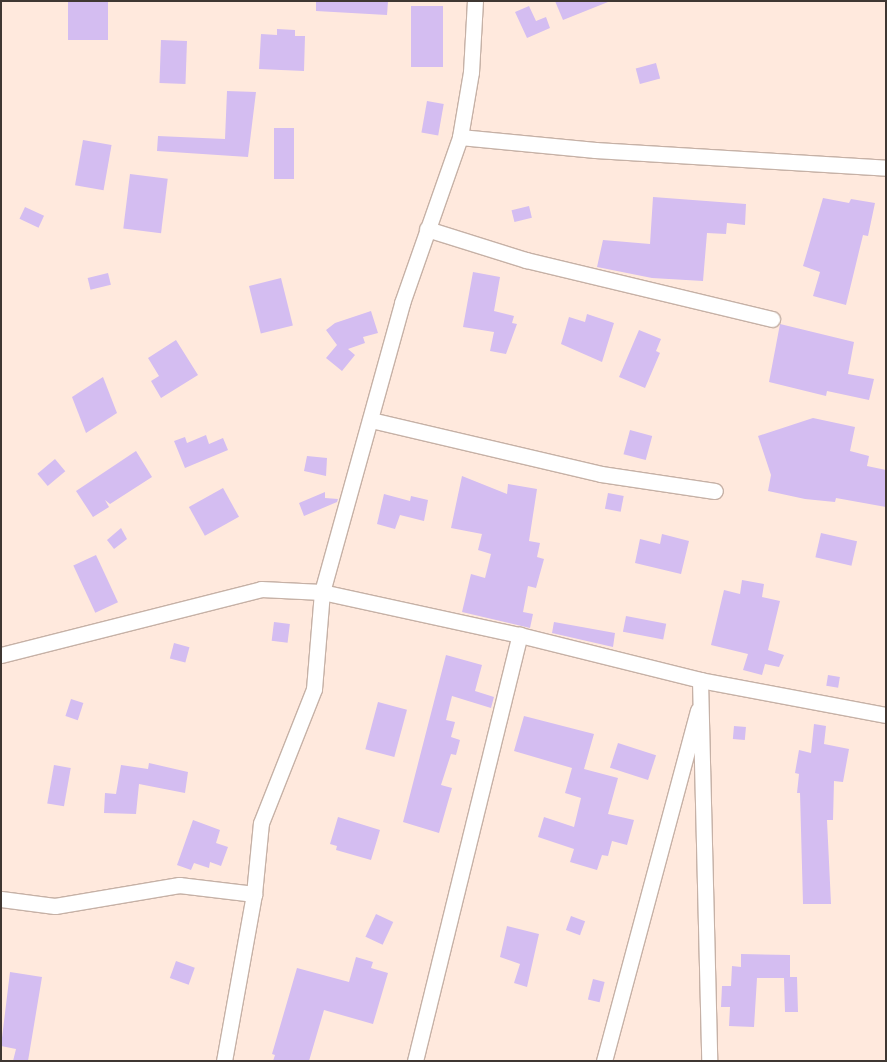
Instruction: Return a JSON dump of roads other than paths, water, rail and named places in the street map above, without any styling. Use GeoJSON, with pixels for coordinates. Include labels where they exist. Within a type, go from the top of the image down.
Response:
{"type":"FeatureCollection","features":[{"type":"Feature","properties":{"kind":"street"},"geometry":{"type":"LineString","coordinates":[[224,1061],[254,894],[260,823],[314,689],[322,592],[427,229],[460,137],[471,72],[475,1]]}},
{"type":"Feature","properties":{"kind":"street"},"geometry":{"type":"LineString","coordinates":[[460,137],[595,150],[886,168]]}},
{"type":"Feature","properties":{"kind":"street"},"geometry":{"type":"LineString","coordinates":[[427,229],[526,260],[772,319]]}},
{"type":"Feature","properties":{"kind":"street"},"geometry":{"type":"LineString","coordinates":[[371,420],[601,474],[715,491]]}},
{"type":"Feature","properties":{"kind":"street"},"geometry":{"type":"LineString","coordinates":[[1,655],[261,589],[322,592],[520,635],[701,687],[886,715]]}},
{"type":"Feature","properties":{"kind":"street"},"geometry":{"type":"LineString","coordinates":[[415,1061],[520,635]]}},
{"type":"Feature","properties":{"kind":"street"},"geometry":{"type":"LineString","coordinates":[[604,1061],[631,949],[701,687]]}},
{"type":"Feature","properties":{"kind":"street"},"geometry":{"type":"LineString","coordinates":[[701,687],[709,1061]]}},
{"type":"Feature","properties":{"kind":"street"},"geometry":{"type":"LineString","coordinates":[[1,899],[54,906],[179,885],[254,894]]}}]}
